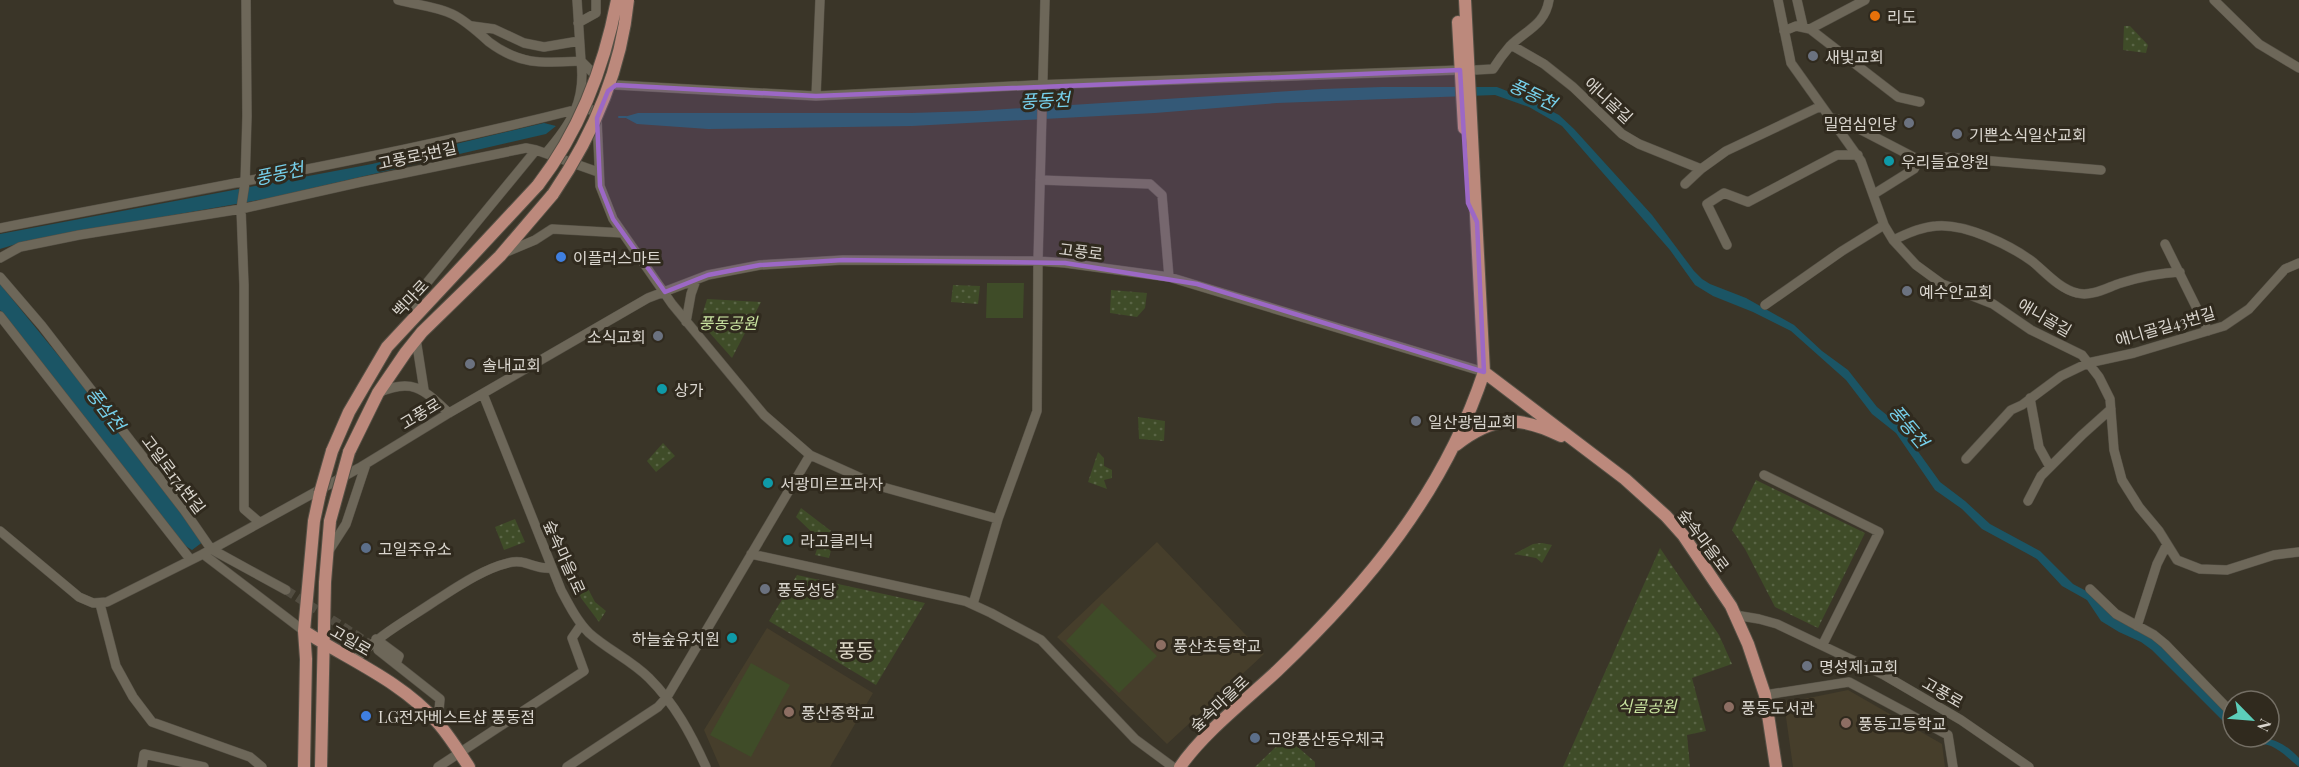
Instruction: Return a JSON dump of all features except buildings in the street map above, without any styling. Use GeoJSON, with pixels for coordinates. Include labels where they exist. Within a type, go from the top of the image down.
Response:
{"type":"FeatureCollection","features":[{"type":"Feature","properties":{"kind":"main road","name":"백마로"},"geometry":{"type":"LineString","coordinates":[[304,631],[314,521],[332,451],[349,412],[387,347],[538,185],[567,143],[601,68],[616,0]]}},
{"type":"Feature","properties":{"kind":"main road","name":"백마로"},"geometry":{"type":"LineString","coordinates":[[327,555],[330,521],[349,452],[378,393],[390,372],[416,339],[500,256],[553,194],[587,140],[604,103],[618,58],[628,0]]}},
{"type":"Feature","properties":{"kind":"main road"},"geometry":{"type":"LineString","coordinates":[[1457,0],[1468,203],[1477,222]]}},
{"type":"Feature","properties":{"kind":"main road","name":"숲속마을로"},"geometry":{"type":"LineString","coordinates":[[1180,767],[1200,743],[1334,615],[1382,560],[1411,519],[1469,416],[1484,372],[1465,0]]}},
{"type":"Feature","properties":{"kind":"main road"},"geometry":{"type":"LineString","coordinates":[[1473,0],[1481,206],[1477,222]]}},
{"type":"Feature","properties":{"kind":"main road","name":"숲속마을로"},"geometry":{"type":"LineString","coordinates":[[1484,372],[1625,479],[1666,516],[1683,535],[1735,615],[1748,644],[1765,695],[1776,767]]}},
{"type":"Feature","properties":{"kind":"main road"},"geometry":{"type":"LineString","coordinates":[[1452,448],[1478,429],[1507,421],[1539,425],[1590,451]]}},
{"type":"Feature","properties":{"kind":"main road"},"geometry":{"type":"LineString","coordinates":[[321,767],[327,555]]}},
{"type":"Feature","properties":{"kind":"main road"},"geometry":{"type":"LineString","coordinates":[[304,631],[306,658],[304,767]]}},
{"type":"Feature","properties":{"kind":"main road","name":"고일로"},"geometry":{"type":"LineString","coordinates":[[304,631],[398,688],[438,722],[469,767]]}},
{"type":"Feature","properties":{"kind":"street"},"geometry":{"type":"LineString","coordinates":[[246,0],[247,116],[241,207],[244,285],[244,508],[259,522]]}},
{"type":"Feature","properties":{"kind":"street"},"geometry":{"type":"LineString","coordinates":[[398,0],[453,14],[496,47],[518,60],[541,63],[582,60]]}},
{"type":"Feature","properties":{"kind":"street"},"geometry":{"type":"LineString","coordinates":[[546,153],[565,131],[580,101],[584,79],[577,0]]}},
{"type":"Feature","properties":{"kind":"street"},"geometry":{"type":"LineString","coordinates":[[578,23],[596,13],[596,0]]}},
{"type":"Feature","properties":{"kind":"street"},"geometry":{"type":"LineString","coordinates":[[816,96],[820,0]]}},
{"type":"Feature","properties":{"kind":"street"},"geometry":{"type":"LineString","coordinates":[[973,604],[998,519],[1037,411],[1041,96],[1045,0]]}},
{"type":"Feature","properties":{"kind":"street"},"geometry":{"type":"LineString","coordinates":[[1475,74],[1493,69],[1511,45],[1536,27],[1549,0]]}},
{"type":"Feature","properties":{"kind":"street","name":"애니골길"},"geometry":{"type":"LineString","coordinates":[[1778,0],[1791,63],[1858,155],[1884,225],[1893,240],[1916,265],[1941,284],[1993,304],[2031,330],[2082,355],[2104,385],[2112,410],[2114,450],[2122,480],[2174,556],[2182,563],[2211,570],[2227,570],[2274,555],[2299,552]]}},
{"type":"Feature","properties":{"kind":"street"},"geometry":{"type":"LineString","coordinates":[[1797,0],[1806,27],[1898,98],[1920,102]]}},
{"type":"Feature","properties":{"kind":"street"},"geometry":{"type":"LineString","coordinates":[[1784,31],[1796,26],[1806,27],[1865,0]]}},
{"type":"Feature","properties":{"kind":"street"},"geometry":{"type":"LineString","coordinates":[[2214,0],[2259,44],[2299,68]]}},
{"type":"Feature","properties":{"kind":"street"},"geometry":{"type":"LineString","coordinates":[[470,26],[494,29],[525,43],[544,47],[579,41]]}},
{"type":"Feature","properties":{"kind":"street","name":"애니골길"},"geometry":{"type":"LineString","coordinates":[[1511,45],[1544,64],[1573,87],[1622,134],[1639,144],[1701,169]]}},
{"type":"Feature","properties":{"kind":"street"},"geometry":{"type":"LineString","coordinates":[[582,60],[596,76],[597,86],[605,91],[611,90],[616,85],[816,96],[1042,85],[1460,73]]}},
{"type":"Feature","properties":{"kind":"street"},"geometry":{"type":"LineString","coordinates":[[596,76],[602,71],[609,70],[615,74],[616,85]]}},
{"type":"Feature","properties":{"kind":"street"},"geometry":{"type":"LineString","coordinates":[[605,91],[596,111],[598,172],[600,186],[613,219],[686,322],[764,414],[810,455],[879,486],[998,519]]}},
{"type":"Feature","properties":{"kind":"street"},"geometry":{"type":"LineString","coordinates":[[1685,184],[1726,151],[1821,106]]}},
{"type":"Feature","properties":{"kind":"street","name":"고풍로5번길"},"geometry":{"type":"LineString","coordinates":[[0,228],[165,195],[244,185],[440,143],[576,110],[587,108],[596,111]]}},
{"type":"Feature","properties":{"kind":"street"},"geometry":{"type":"LineString","coordinates":[[1830,118],[1842,120],[1919,160],[1946,158],[2101,170]]}},
{"type":"Feature","properties":{"kind":"street","name":"고풍로5번길"},"geometry":{"type":"LineString","coordinates":[[0,258],[20,247],[241,207],[526,148],[598,172]]}},
{"type":"Feature","properties":{"kind":"street"},"geometry":{"type":"LineString","coordinates":[[414,316],[416,296],[536,150]]}},
{"type":"Feature","properties":{"kind":"street"},"geometry":{"type":"LineString","coordinates":[[1727,245],[1707,204],[1724,193],[1748,202],[1837,154],[1858,155]]}},
{"type":"Feature","properties":{"kind":"street"},"geometry":{"type":"LineString","coordinates":[[1874,194],[1914,169],[1919,160]]}},
{"type":"Feature","properties":{"kind":"street"},"geometry":{"type":"LineString","coordinates":[[1040,180],[1150,184],[1162,195],[1169,277]]}},
{"type":"Feature","properties":{"kind":"street"},"geometry":{"type":"LineString","coordinates":[[1765,305],[1842,251],[1884,225]]}},
{"type":"Feature","properties":{"kind":"street"},"geometry":{"type":"LineString","coordinates":[[1893,240],[1919,229],[1935,226],[1959,227],[1987,237],[2024,255],[2060,285],[2080,294],[2091,293],[2122,282],[2180,272]]}},
{"type":"Feature","properties":{"kind":"street"},"geometry":{"type":"LineString","coordinates":[[500,256],[535,240],[552,229],[623,233]]}},
{"type":"Feature","properties":{"kind":"street"},"geometry":{"type":"LineString","coordinates":[[2165,244],[2208,331]]}},
{"type":"Feature","properties":{"kind":"street","name":"고풍로"},"geometry":{"type":"LineString","coordinates":[[190,559],[366,464],[449,413],[648,298],[708,275],[760,265],[843,260],[1038,261],[1169,277],[1484,372]]}},
{"type":"Feature","properties":{"kind":"street","name":"애니골길43번길"},"geometry":{"type":"LineString","coordinates":[[1966,459],[2011,410],[2061,376],[2088,363],[2134,353],[2224,326],[2249,309],[2284,269],[2299,263]]}},
{"type":"Feature","properties":{"kind":"street","name":"고일로174번길"},"geometry":{"type":"LineString","coordinates":[[0,277],[42,326],[184,510],[207,551]]}},
{"type":"Feature","properties":{"kind":"street"},"geometry":{"type":"LineString","coordinates":[[686,322],[696,280]]}},
{"type":"Feature","properties":{"kind":"street"},"geometry":{"type":"LineString","coordinates":[[0,316],[190,559],[100,604],[79,597],[0,531]]}},
{"type":"Feature","properties":{"kind":"street"},"geometry":{"type":"LineString","coordinates":[[416,339],[424,390]]}},
{"type":"Feature","properties":{"kind":"street"},"geometry":{"type":"LineString","coordinates":[[378,393],[401,386],[424,390],[449,413]]}},
{"type":"Feature","properties":{"kind":"street","name":"숲속마을1로"},"geometry":{"type":"LineString","coordinates":[[483,394],[561,590],[581,625],[647,676],[667,697],[679,714],[706,767]]}},
{"type":"Feature","properties":{"kind":"street"},"geometry":{"type":"LineString","coordinates":[[2030,398],[2039,447],[2050,467]]}},
{"type":"Feature","properties":{"kind":"street"},"geometry":{"type":"LineString","coordinates":[[2028,501],[2041,476],[2082,435],[2112,410]]}},
{"type":"Feature","properties":{"kind":"street"},"geometry":{"type":"LineString","coordinates":[[567,767],[658,707],[667,697],[810,455]]}},
{"type":"Feature","properties":{"kind":"street"},"geometry":{"type":"LineString","coordinates":[[327,555],[346,524],[366,464]]}},
{"type":"Feature","properties":{"kind":"street"},"geometry":{"type":"LineString","coordinates":[[1764,475],[1879,532],[1822,644]]}},
{"type":"Feature","properties":{"kind":"street"},"geometry":{"type":"LineString","coordinates":[[2137,626],[2157,564],[2167,544]]}},
{"type":"Feature","properties":{"kind":"street"},"geometry":{"type":"LineString","coordinates":[[207,551],[286,591]]}},
{"type":"Feature","properties":{"kind":"street","name":"고일로"},"geometry":{"type":"LineString","coordinates":[[207,551],[304,631]]}},
{"type":"Feature","properties":{"kind":"street"},"geometry":{"type":"LineString","coordinates":[[751,554],[973,604],[1041,640],[1135,739],[1173,767]]}},
{"type":"Feature","properties":{"kind":"street"},"geometry":{"type":"LineString","coordinates":[[354,661],[376,639],[467,581],[507,563],[523,561],[540,570],[552,568]]}},
{"type":"Feature","properties":{"kind":"street"},"geometry":{"type":"LineString","coordinates":[[2091,590],[2116,614],[2154,634],[2221,702]]}},
{"type":"Feature","properties":{"kind":"street"},"geometry":{"type":"LineString","coordinates":[[100,604],[116,666],[133,697],[152,722],[250,757],[262,767]]}},
{"type":"Feature","properties":{"kind":"street","name":"고풍로"},"geometry":{"type":"LineString","coordinates":[[1735,615],[1759,618],[1777,624],[1884,675],[1961,720],[2029,767]]}},
{"type":"Feature","properties":{"kind":"street"},"geometry":{"type":"LineString","coordinates":[[438,767],[584,671],[572,638],[581,625]]}},
{"type":"Feature","properties":{"kind":"street"},"geometry":{"type":"LineString","coordinates":[[376,639],[399,656],[396,664]]}},
{"type":"Feature","properties":{"kind":"street"},"geometry":{"type":"LineString","coordinates":[[378,650],[440,699],[438,722]]}},
{"type":"Feature","properties":{"kind":"street"},"geometry":{"type":"LineString","coordinates":[[1765,695],[1850,682],[1948,735],[1953,767]]}},
{"type":"Feature","properties":{"kind":"street"},"geometry":{"type":"LineString","coordinates":[[142,767],[144,754],[204,767]]}},
{"type":"Feature","properties":{"kind":"highlighted area"},"geometry":{"type":"Polygon","coordinates":[[[1460,70],[1468,203],[1477,222],[1484,372],[1197,284],[1065,263],[843,260],[760,265],[708,275],[665,292],[613,219],[600,186],[597,118],[608,91],[616,85],[816,96],[1460,70]]]}},
{"type":"Feature","properties":{"kind":"shaded area","name":"풍산초등학교"},"geometry":{"type":"Polygon","coordinates":[[[1157,542],[1264,654],[1167,744],[1057,637],[1157,542]]]}},
{"type":"Feature","properties":{"kind":"shaded area","name":"풍산중학교"},"geometry":{"type":"Polygon","coordinates":[[[767,628],[873,693],[830,767],[720,767],[704,730],[767,628]]]}},
{"type":"Feature","properties":{"kind":"shaded area","name":"풍동고등학교"},"geometry":{"type":"Polygon","coordinates":[[[1848,690],[1942,744],[1945,767],[1793,767],[1784,703],[1848,690]]]}},
{"type":"Feature","properties":{"kind":"green space"},"geometry":{"type":"Polygon","coordinates":[[[2124,26],[2130,26],[2148,45],[2146,53],[2123,50],[2124,26]]]}},
{"type":"Feature","properties":{"kind":"green space"},"geometry":{"type":"Polygon","coordinates":[[[987,283],[1024,283],[1023,318],[986,318],[987,283]]]}},
{"type":"Feature","properties":{"kind":"green space"},"geometry":{"type":"Polygon","coordinates":[[[953,285],[980,286],[978,304],[951,302],[953,285]]]}},
{"type":"Feature","properties":{"kind":"green space"},"geometry":{"type":"Polygon","coordinates":[[[1111,290],[1147,293],[1145,308],[1137,317],[1110,313],[1111,290]]]}},
{"type":"Feature","properties":{"kind":"green space","name":"풍동공원"},"geometry":{"type":"Polygon","coordinates":[[[707,299],[761,302],[732,358],[700,322],[707,299]]]}},
{"type":"Feature","properties":{"kind":"green space"},"geometry":{"type":"Polygon","coordinates":[[[1138,417],[1165,421],[1164,441],[1139,439],[1138,417]]]}},
{"type":"Feature","properties":{"kind":"green space"},"geometry":{"type":"Polygon","coordinates":[[[663,443],[675,456],[656,472],[647,461],[663,443]]]}},
{"type":"Feature","properties":{"kind":"green space"},"geometry":{"type":"Polygon","coordinates":[[[1098,452],[1104,458],[1104,466],[1112,470],[1112,478],[1104,480],[1107,489],[1088,482],[1098,452]]]}},
{"type":"Feature","properties":{"kind":"green space"},"geometry":{"type":"Polygon","coordinates":[[[1756,480],[1865,533],[1818,628],[1775,607],[1745,549],[1732,530],[1756,480]]]}},
{"type":"Feature","properties":{"kind":"green space"},"geometry":{"type":"Polygon","coordinates":[[[801,508],[835,534],[829,558],[815,555],[820,540],[796,517],[801,508]]]}},
{"type":"Feature","properties":{"kind":"green space"},"geometry":{"type":"Polygon","coordinates":[[[515,519],[525,542],[504,550],[495,527],[515,519]]]}},
{"type":"Feature","properties":{"kind":"green space"},"geometry":{"type":"Polygon","coordinates":[[[1533,544],[1552,545],[1542,563],[1536,558],[1514,554],[1533,544]]]}},
{"type":"Feature","properties":{"kind":"green space","name":"식골공원"},"geometry":{"type":"Polygon","coordinates":[[[1660,548],[1719,635],[1732,664],[1692,678],[1706,731],[1687,735],[1690,767],[1563,767],[1660,548]]]}},
{"type":"Feature","properties":{"kind":"green space"},"geometry":{"type":"Polygon","coordinates":[[[797,575],[925,603],[876,685],[769,621],[797,575]]]}},
{"type":"Feature","properties":{"kind":"green space"},"geometry":{"type":"Polygon","coordinates":[[[585,583],[595,602],[606,611],[599,622],[581,598],[577,586],[585,583]]]}},
{"type":"Feature","properties":{"kind":"green space"},"geometry":{"type":"Polygon","coordinates":[[[1102,603],[1157,656],[1119,693],[1066,641],[1102,603]]]}},
{"type":"Feature","properties":{"kind":"green space"},"geometry":{"type":"Polygon","coordinates":[[[751,663],[790,685],[751,757],[710,735],[751,663]]]}},
{"type":"Feature","properties":{"kind":"green space"},"geometry":{"type":"Polygon","coordinates":[[[1286,737],[1315,762],[1315,767],[1255,767],[1286,737]]]}},
{"type":"Feature","properties":{"kind":"water"},"geometry":{"type":"Polygon","coordinates":[[[1497,87],[1559,115],[1652,215],[1702,279],[1746,298],[1794,325],[1822,351],[1848,370],[1877,407],[1899,425],[1940,482],[1990,524],[2040,551],[2073,584],[2090,593],[2121,622],[2154,639],[2221,706],[2221,719],[2152,650],[2101,621],[2087,600],[2062,586],[2037,559],[1982,529],[1962,509],[1935,490],[1896,433],[1872,414],[1846,380],[1791,331],[1713,296],[1695,285],[1670,250],[1562,126],[1529,107],[1495,95],[1277,103],[1155,113],[912,126],[708,129],[637,124],[624,117],[638,113],[975,111],[1322,89],[1497,87]]]}},
{"type":"Feature","properties":{"kind":"water"},"geometry":{"type":"Polygon","coordinates":[[[544,123],[556,126],[546,134],[270,198],[26,241],[0,249],[0,234],[372,164],[544,123]]]}},
{"type":"Feature","properties":{"kind":"water"},"geometry":{"type":"Polygon","coordinates":[[[0,284],[98,404],[204,541],[192,550],[184,545],[0,310],[0,284]]]}},
{"type":"Feature","properties":{"kind":"water"},"geometry":{"type":"Polygon","coordinates":[[[2281,744],[2299,758],[2299,767],[2276,749],[2281,749],[2281,744]]]}},
{"type":"Feature","properties":{"kind":"waterway","name":"풍동천"},"geometry":{"type":"LineString","coordinates":[[619,117],[626,117]]}},
{"type":"Feature","properties":{"kind":"tunnel"},"geometry":{"type":"LineString","coordinates":[[286,590],[376,648]]}},
{"type":"Feature","properties":{"kind":"place","name":"리도"},"geometry":{"type":"Point","coordinates":[1875,16]}},
{"type":"Feature","properties":{"kind":"place","name":"새빛교회"},"geometry":{"type":"Point","coordinates":[1813,56]}},
{"type":"Feature","properties":{"kind":"place","name":"밀엄심인당"},"geometry":{"type":"Point","coordinates":[1909,123]}},
{"type":"Feature","properties":{"kind":"place","name":"기쁜소식일산교회"},"geometry":{"type":"Point","coordinates":[1957,134]}},
{"type":"Feature","properties":{"kind":"place","name":"우리들요양원"},"geometry":{"type":"Point","coordinates":[1889,161]}},
{"type":"Feature","properties":{"kind":"place","name":"이플러스마트"},"geometry":{"type":"Point","coordinates":[561,257]}},
{"type":"Feature","properties":{"kind":"place","name":"예수안교회"},"geometry":{"type":"Point","coordinates":[1907,291]}},
{"type":"Feature","properties":{"kind":"place","name":"소식교회"},"geometry":{"type":"Point","coordinates":[658,336]}},
{"type":"Feature","properties":{"kind":"place","name":"솔내교회"},"geometry":{"type":"Point","coordinates":[470,364]}},
{"type":"Feature","properties":{"kind":"place","name":"상가"},"geometry":{"type":"Point","coordinates":[662,389]}},
{"type":"Feature","properties":{"kind":"place","name":"일산광림교회"},"geometry":{"type":"Point","coordinates":[1416,421]}},
{"type":"Feature","properties":{"kind":"place","name":"서광미르프라자"},"geometry":{"type":"Point","coordinates":[768,483]}},
{"type":"Feature","properties":{"kind":"place","name":"라고클리닉"},"geometry":{"type":"Point","coordinates":[788,540]}},
{"type":"Feature","properties":{"kind":"place","name":"고일주유소"},"geometry":{"type":"Point","coordinates":[366,548]}},
{"type":"Feature","properties":{"kind":"place","name":"풍동성당"},"geometry":{"type":"Point","coordinates":[765,589]}},
{"type":"Feature","properties":{"kind":"place","name":"하늘숲유치원"},"geometry":{"type":"Point","coordinates":[732,638]}},
{"type":"Feature","properties":{"kind":"place","name":"풍산초등학교"},"geometry":{"type":"Point","coordinates":[1161,645]}},
{"type":"Feature","properties":{"kind":"place","name":"명성제1교회"},"geometry":{"type":"Point","coordinates":[1807,666]}},
{"type":"Feature","properties":{"kind":"place","name":"풍동도서관"},"geometry":{"type":"Point","coordinates":[1729,707]}},
{"type":"Feature","properties":{"kind":"place","name":"풍산중학교"},"geometry":{"type":"Point","coordinates":[789,712]}},
{"type":"Feature","properties":{"kind":"place","name":"LG전자베스트샵 풍동점"},"geometry":{"type":"Point","coordinates":[366,716]}},
{"type":"Feature","properties":{"kind":"place","name":"풍동고등학교"},"geometry":{"type":"Point","coordinates":[1846,723]}},
{"type":"Feature","properties":{"kind":"place","name":"고양풍산동우체국"},"geometry":{"type":"Point","coordinates":[1255,738]}},
{"type":"Feature","properties":{"kind":"district","name":"풍동"},"geometry":{"type":"Point","coordinates":[856,649]}},
{"type":"Feature","properties":{"kind":"water label","name":"풍삼천"},"geometry":{"type":"Point","coordinates":[106,409]}}]}
